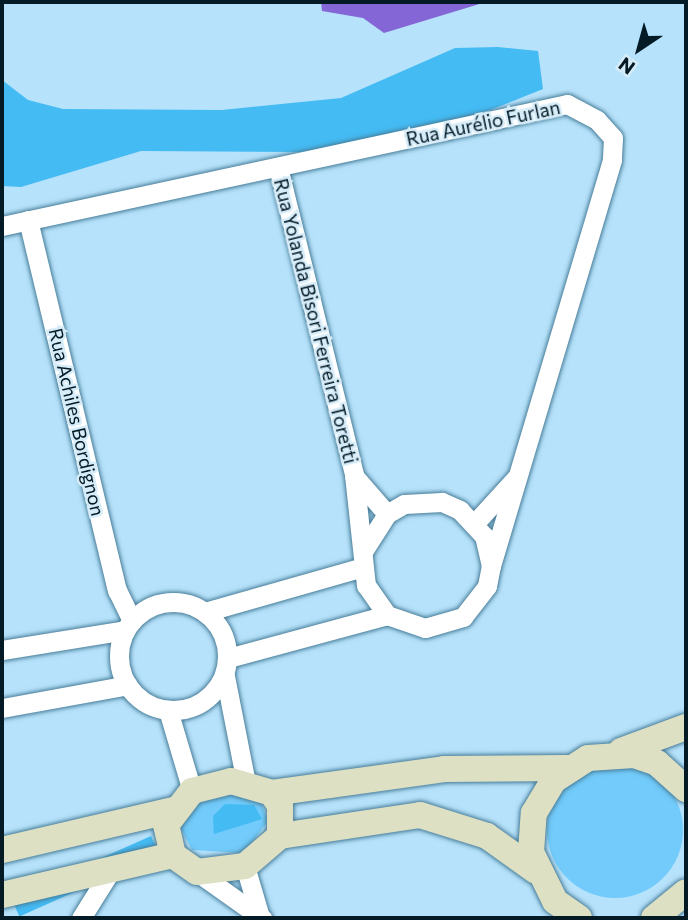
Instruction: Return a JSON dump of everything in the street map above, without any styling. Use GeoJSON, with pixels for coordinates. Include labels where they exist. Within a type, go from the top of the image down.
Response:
{"type":"FeatureCollection","features":[{"type":"Feature","properties":{"kind":"street","name":"Rua Aurélio Furlan"},"geometry":{"type":"LineString","coordinates":[[2,226],[567,104],[597,120],[613,138],[521,472],[491,566]]}},
{"type":"Feature","properties":{"kind":"street","name":"Rua Yolanda Bisori Ferreira Toretti"},"geometry":{"type":"LineString","coordinates":[[278,167],[354,475],[363,558]]}},
{"type":"Feature","properties":{"kind":"street","name":"Rua Achiles Bordignon"},"geometry":{"type":"LineString","coordinates":[[29,220],[117,590],[128,625]]}},
{"type":"Feature","properties":{"kind":"street","name":"Rua Aurélio Furlan"},"geometry":{"type":"LineString","coordinates":[[475,523],[521,472]]}},
{"type":"Feature","properties":{"kind":"street","name":"Rua Yolanda Bisori Ferreira Toretti"},"geometry":{"type":"LineString","coordinates":[[354,475],[387,514]]}},
{"type":"Feature","properties":{"kind":"street"},"geometry":{"type":"LineString","coordinates":[[442,502],[475,523],[491,566],[487,586],[463,617],[425,628],[387,615],[366,585],[363,558],[387,514],[404,504],[442,502]]}},
{"type":"Feature","properties":{"kind":"street"},"geometry":{"type":"LineString","coordinates":[[205,612],[363,558]]}},
{"type":"Feature","properties":{"kind":"street"},"geometry":{"type":"LineString","coordinates":[[2,650],[128,625],[167,602],[205,612],[223,632],[226,667],[246,783]]}},
{"type":"Feature","properties":{"kind":"street"},"geometry":{"type":"LineString","coordinates":[[128,625],[119,658],[128,685],[152,706],[168,710],[191,708],[211,695],[226,667],[387,615]]}},
{"type":"Feature","properties":{"kind":"street"},"geometry":{"type":"LineString","coordinates":[[2,708],[128,685]]}},
{"type":"Feature","properties":{"kind":"street"},"geometry":{"type":"LineString","coordinates":[[168,710],[192,791]]}},
{"type":"Feature","properties":{"kind":"street"},"geometry":{"type":"LineString","coordinates":[[261,918],[173,855],[166,825],[172,810],[192,791],[246,783],[272,793],[444,769],[568,768],[686,727]]}},
{"type":"Feature","properties":{"kind":"street"},"geometry":{"type":"LineString","coordinates":[[609,754],[657,763],[686,789]]}},
{"type":"Feature","properties":{"kind":"street"},"geometry":{"type":"LineString","coordinates":[[536,871],[534,813],[568,768]]}},
{"type":"Feature","properties":{"kind":"street"},"geometry":{"type":"LineString","coordinates":[[272,793],[280,806],[280,836]]}},
{"type":"Feature","properties":{"kind":"street"},"geometry":{"type":"LineString","coordinates":[[2,850],[172,810]]}},
{"type":"Feature","properties":{"kind":"street"},"geometry":{"type":"LineString","coordinates":[[197,872],[245,866],[280,836],[420,815],[487,836],[517,852],[536,871],[559,910],[579,918]]}},
{"type":"Feature","properties":{"kind":"street"},"geometry":{"type":"LineString","coordinates":[[2,895],[173,855]]}},
{"type":"Feature","properties":{"kind":"street"},"geometry":{"type":"LineString","coordinates":[[245,866],[261,918]]}},
{"type":"Feature","properties":{"kind":"street"},"geometry":{"type":"LineString","coordinates":[[81,918],[113,867]]}},
{"type":"Feature","properties":{"kind":"shaded area"},"geometry":{"type":"Polygon","coordinates":[[[321,2],[486,2],[384,33],[363,18],[322,11],[321,2]]]}},
{"type":"Feature","properties":{"kind":"shaded area"},"geometry":{"type":"Polygon","coordinates":[[[498,47],[538,51],[543,89],[433,133],[301,152],[141,151],[21,187],[2,186],[2,80],[28,100],[63,109],[222,110],[341,98],[455,48],[498,47]]]}},
{"type":"Feature","properties":{"kind":"shaded area"},"geometry":{"type":"Polygon","coordinates":[[[615,762],[641,767],[663,782],[678,804],[683,830],[678,856],[663,878],[641,893],[615,898],[589,893],[567,878],[552,856],[547,830],[552,804],[567,782],[589,767],[615,762]]]}},
{"type":"Feature","properties":{"kind":"shaded area"},"geometry":{"type":"Polygon","coordinates":[[[219,791],[259,798],[268,821],[244,853],[192,850],[180,827],[183,807],[219,791]]]}},
{"type":"Feature","properties":{"kind":"shaded area"},"geometry":{"type":"Polygon","coordinates":[[[225,804],[254,805],[262,819],[214,834],[213,816],[225,804]]]}},
{"type":"Feature","properties":{"kind":"shaded area"},"geometry":{"type":"Polygon","coordinates":[[[151,836],[159,854],[19,917],[11,898],[151,836]]]}}]}
